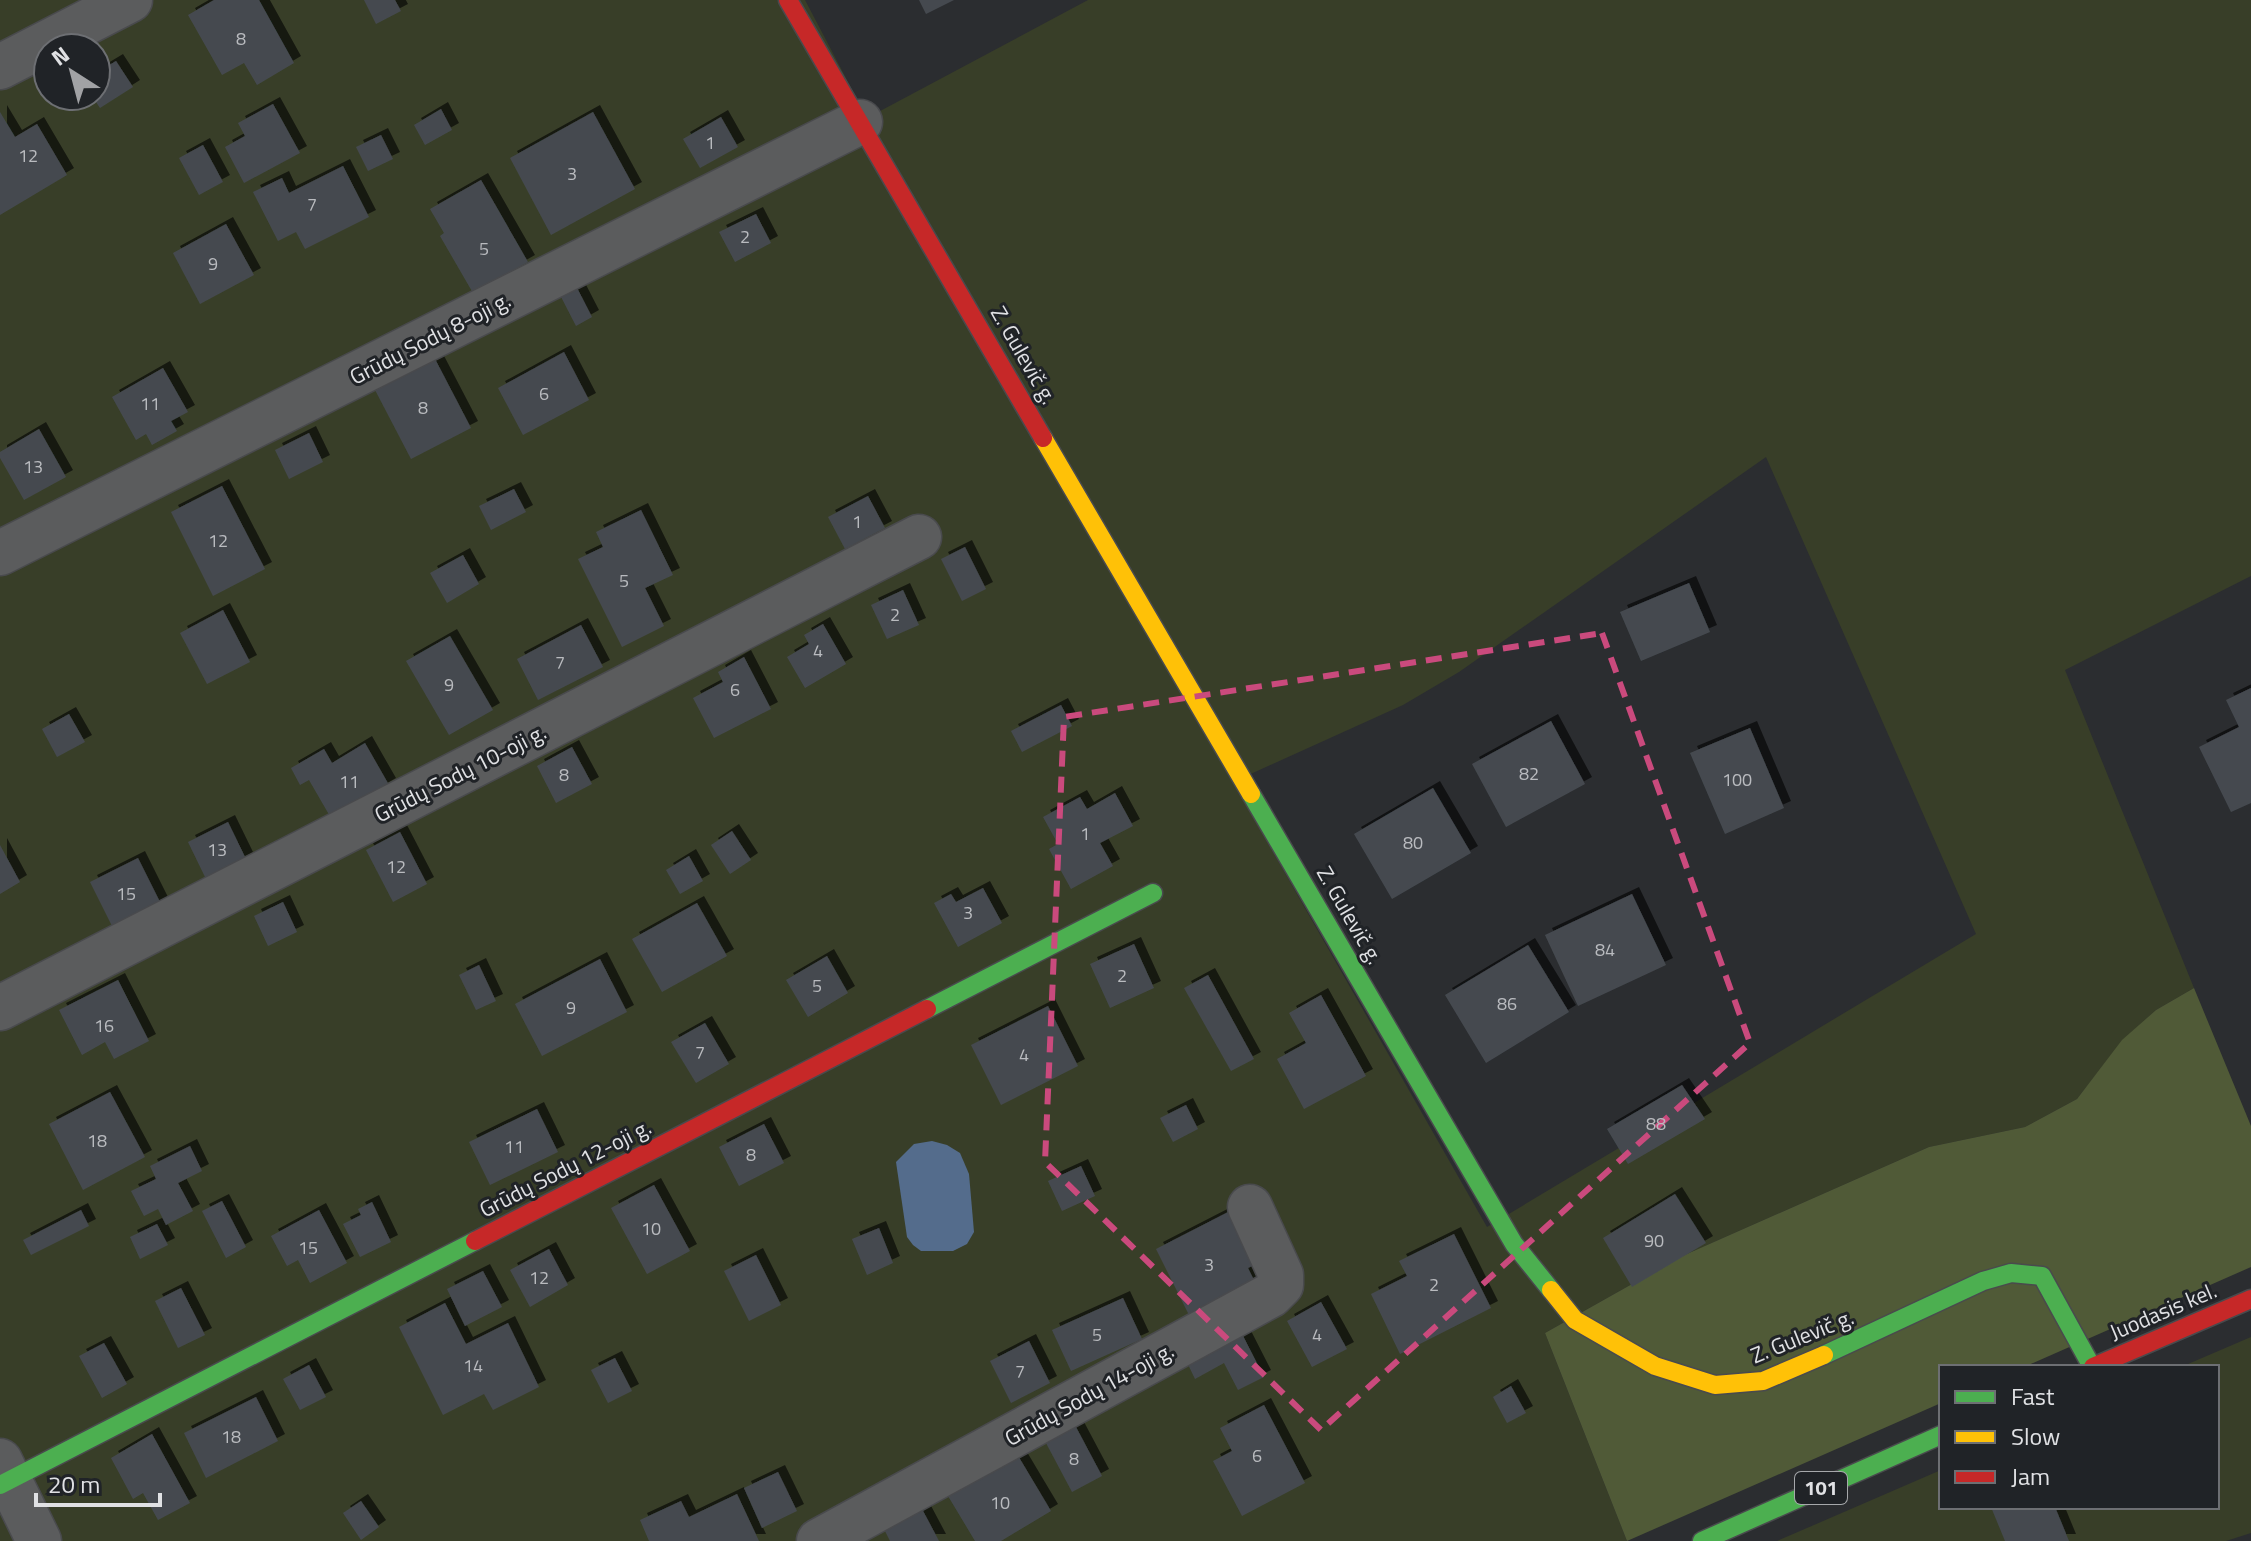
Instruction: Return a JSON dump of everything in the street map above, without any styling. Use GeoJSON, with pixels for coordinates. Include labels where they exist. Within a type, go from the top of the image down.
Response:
{"type":"FeatureCollection","features":[{"type":"Feature","properties":{"kind":"street"},"geometry":{"type":"LineString","coordinates":[[0,67],[130,0]]}},
{"type":"Feature","properties":{"kind":"street","name":"Z. Gulevič g."},"geometry":{"type":"LineString","coordinates":[[788,0],[1514,1244],[1575,1320],[1655,1366],[1715,1385],[1763,1381],[1851,1344],[1983,1281],[2011,1273],[2027,1274],[2042,1276],[2091,1365]]}},
{"type":"Feature","properties":{"kind":"street","name":"Grūdų Sodų 8-oji g."},"geometry":{"type":"LineString","coordinates":[[0,553],[860,122]]}},
{"type":"Feature","properties":{"kind":"street","name":"Grūdų Sodų 10-oji g."},"geometry":{"type":"LineString","coordinates":[[0,1008],[919,537]]}},
{"type":"Feature","properties":{"kind":"street","name":"Grūdų Sodų 12-oji g."},"geometry":{"type":"LineString","coordinates":[[3,1476],[1153,893]]}},
{"type":"Feature","properties":{"kind":"street","name":"Grūdų Sodų 14-oji g."},"geometry":{"type":"LineString","coordinates":[[819,1541],[1271,1295],[1281,1285],[1281,1275],[1250,1207]]}},
{"type":"Feature","properties":{"kind":"street","name":"Juodasis kel."},"geometry":{"type":"LineString","coordinates":[[2097,1365],[2251,1299]]}},
{"type":"Feature","properties":{"kind":"street","name":"101"},"geometry":{"type":"LineString","coordinates":[[1702,1541],[1939,1436]]}},
{"type":"Feature","properties":{"kind":"street"},"geometry":{"type":"LineString","coordinates":[[3,1476],[39,1541]]}},
{"type":"Feature","properties":{"kind":"highlighted area"},"geometry":{"type":"Polygon","coordinates":[[[1602,633],[1750,1043],[1321,1430],[1045,1162],[1064,717],[1602,633]]]}},
{"type":"Feature","properties":{"kind":"green space"},"geometry":{"type":"Polygon","coordinates":[[[0,0],[805,0],[867,118],[1088,0],[2251,0],[2251,576],[2065,670],[2194,988],[2156,1010],[2123,1040],[2077,1099],[2025,1127],[1929,1147],[1680,1257],[1545,1333],[1627,1541],[0,1541],[0,0]],[[1766,457],[1459,672],[1403,705],[1233,782],[1487,1227],[1976,934],[1766,457]]]}},
{"type":"Feature","properties":{"kind":"green space"},"geometry":{"type":"Polygon","coordinates":[[[2194,988],[2251,1126],[2251,1267],[2029,1365],[1939,1365],[1939,1404],[1627,1541],[1545,1333],[1680,1257],[1929,1147],[2025,1127],[2077,1099],[2122,1040],[2156,1010],[2194,988]]]}},
{"type":"Feature","properties":{"kind":"green space"},"geometry":{"type":"Polygon","coordinates":[[[2251,1337],[2251,1533],[2226,1541],[1777,1541],[1939,1471],[1939,1509],[2219,1509],[2219,1365],[2186,1365],[2251,1337]]]}},
{"type":"Feature","properties":{"kind":"water"},"geometry":{"type":"Polygon","coordinates":[[[932,1141],[960,1153],[969,1174],[974,1232],[967,1244],[953,1251],[921,1251],[907,1237],[896,1162],[914,1144],[932,1141]]]}},
{"type":"Feature","properties":{"kind":"building"},"geometry":{"type":"Polygon","coordinates":[[[214,0],[259,0],[294,63],[257,85],[244,63],[222,75],[188,15],[214,0]]]}},
{"type":"Feature","properties":{"kind":"building"},"geometry":{"type":"Polygon","coordinates":[[[364,0],[395,0],[401,11],[376,24],[364,0]]]}},
{"type":"Feature","properties":{"kind":"building"},"geometry":{"type":"Polygon","coordinates":[[[919,0],[954,0],[926,14],[919,0]]]}},
{"type":"Feature","properties":{"kind":"building"},"geometry":{"type":"Polygon","coordinates":[[[116,61],[133,87],[112,100],[112,63],[116,61]]]}},
{"type":"Feature","properties":{"kind":"building"},"geometry":{"type":"Polygon","coordinates":[[[273,104],[300,153],[244,183],[225,147],[245,136],[238,123],[273,104]]]}},
{"type":"Feature","properties":{"kind":"building"},"geometry":{"type":"Polygon","coordinates":[[[441,109],[452,130],[425,145],[414,125],[441,109]]]}},
{"type":"Feature","properties":{"kind":"building"},"geometry":{"type":"Polygon","coordinates":[[[0,112],[15,137],[37,124],[67,175],[0,215],[0,112]]]}},
{"type":"Feature","properties":{"kind":"building"},"geometry":{"type":"Polygon","coordinates":[[[593,112],[635,189],[551,235],[510,158],[593,112]]]}},
{"type":"Feature","properties":{"kind":"building"},"geometry":{"type":"Polygon","coordinates":[[[721,117],[738,147],[700,168],[683,139],[721,117]]]}},
{"type":"Feature","properties":{"kind":"building"},"geometry":{"type":"Polygon","coordinates":[[[381,135],[393,159],[368,171],[356,147],[381,135]]]}},
{"type":"Feature","properties":{"kind":"building"},"geometry":{"type":"Polygon","coordinates":[[[203,145],[223,182],[199,195],[179,158],[203,145]]]}},
{"type":"Feature","properties":{"kind":"building"},"geometry":{"type":"Polygon","coordinates":[[[343,166],[369,217],[305,249],[296,232],[278,241],[253,192],[282,178],[289,193],[343,166]]]}},
{"type":"Feature","properties":{"kind":"building"},"geometry":{"type":"Polygon","coordinates":[[[481,180],[528,262],[473,293],[440,236],[444,233],[430,209],[481,180]]]}},
{"type":"Feature","properties":{"kind":"building"},"geometry":{"type":"Polygon","coordinates":[[[756,214],[771,243],[735,262],[719,232],[756,214]]]}},
{"type":"Feature","properties":{"kind":"building"},"geometry":{"type":"Polygon","coordinates":[[[226,224],[254,275],[200,304],[173,253],[226,224]]]}},
{"type":"Feature","properties":{"kind":"building"},"geometry":{"type":"Polygon","coordinates":[[[574,282],[592,317],[576,326],[558,291],[574,282]]]}},
{"type":"Feature","properties":{"kind":"building"},"geometry":{"type":"Polygon","coordinates":[[[564,352],[589,400],[523,435],[498,388],[564,352]]]}},
{"type":"Feature","properties":{"kind":"building"},"geometry":{"type":"Polygon","coordinates":[[[434,357],[471,428],[411,459],[374,388],[434,357]]]}},
{"type":"Feature","properties":{"kind":"building"},"geometry":{"type":"Polygon","coordinates":[[[163,368],[188,412],[171,421],[177,431],[152,445],[146,434],[136,440],[112,397],[163,368]]]}},
{"type":"Feature","properties":{"kind":"building"},"geometry":{"type":"Polygon","coordinates":[[[39,429],[66,477],[24,500],[0,458],[0,452],[39,429]]]}},
{"type":"Feature","properties":{"kind":"building"},"geometry":{"type":"Polygon","coordinates":[[[309,433],[323,462],[289,479],[275,450],[309,433]]]}},
{"type":"Feature","properties":{"kind":"building"},"geometry":{"type":"Polygon","coordinates":[[[222,486],[265,569],[213,596],[171,512],[222,486]]]}},
{"type":"Feature","properties":{"kind":"building"},"geometry":{"type":"Polygon","coordinates":[[[514,489],[526,512],[491,530],[479,506],[514,489]]]}},
{"type":"Feature","properties":{"kind":"building"},"geometry":{"type":"Polygon","coordinates":[[[868,496],[885,528],[845,549],[828,517],[868,496]]]}},
{"type":"Feature","properties":{"kind":"building"},"geometry":{"type":"Polygon","coordinates":[[[641,510],[673,575],[645,588],[664,626],[622,647],[578,559],[603,547],[596,532],[641,510]]]}},
{"type":"Feature","properties":{"kind":"building"},"geometry":{"type":"Polygon","coordinates":[[[965,547],[986,589],[962,601],[941,559],[965,547]]]}},
{"type":"Feature","properties":{"kind":"building"},"geometry":{"type":"Polygon","coordinates":[[[463,555],[479,584],[447,603],[430,573],[463,555]]]}},
{"type":"Feature","properties":{"kind":"building"},"geometry":{"type":"Polygon","coordinates":[[[1689,583],[1710,632],[1641,661],[1620,612],[1689,583]]]}},
{"type":"Feature","properties":{"kind":"building"},"geometry":{"type":"Polygon","coordinates":[[[903,590],[919,625],[887,639],[871,605],[903,590]]]}},
{"type":"Feature","properties":{"kind":"building"},"geometry":{"type":"Polygon","coordinates":[[[223,610],[250,662],[207,684],[180,633],[223,610]]]}},
{"type":"Feature","properties":{"kind":"building"},"geometry":{"type":"Polygon","coordinates":[[[823,624],[846,664],[805,688],[787,657],[809,644],[804,635],[823,624]]]}},
{"type":"Feature","properties":{"kind":"building"},"geometry":{"type":"Polygon","coordinates":[[[581,625],[603,667],[538,700],[517,659],[581,625]]]}},
{"type":"Feature","properties":{"kind":"building"},"geometry":{"type":"Polygon","coordinates":[[[450,636],[493,710],[449,735],[406,661],[450,636]]]}},
{"type":"Feature","properties":{"kind":"building"},"geometry":{"type":"Polygon","coordinates":[[[744,657],[771,709],[714,738],[693,698],[723,682],[718,672],[744,657]]]}},
{"type":"Feature","properties":{"kind":"building"},"geometry":{"type":"Polygon","coordinates":[[[2251,688],[2251,803],[2231,812],[2199,747],[2239,727],[2226,700],[2251,688]]]}},
{"type":"Feature","properties":{"kind":"building"},"geometry":{"type":"Polygon","coordinates":[[[1061,705],[1072,726],[1022,752],[1011,731],[1061,705]]]}},
{"type":"Feature","properties":{"kind":"building"},"geometry":{"type":"Polygon","coordinates":[[[69,714],[85,742],[57,757],[42,729],[69,714]]]}},
{"type":"Feature","properties":{"kind":"building"},"geometry":{"type":"Polygon","coordinates":[[[1551,721],[1585,784],[1506,827],[1472,764],[1551,721]]]}},
{"type":"Feature","properties":{"kind":"building"},"geometry":{"type":"Polygon","coordinates":[[[1750,728],[1784,808],[1725,834],[1690,753],[1750,728]]]}},
{"type":"Feature","properties":{"kind":"building"},"geometry":{"type":"Polygon","coordinates":[[[365,743],[389,785],[331,818],[309,780],[300,785],[291,768],[324,749],[332,763],[365,743]]]}},
{"type":"Feature","properties":{"kind":"building"},"geometry":{"type":"Polygon","coordinates":[[[572,747],[592,784],[556,803],[537,766],[572,747]]]}},
{"type":"Feature","properties":{"kind":"building"},"geometry":{"type":"Polygon","coordinates":[[[1433,788],[1471,853],[1392,899],[1354,834],[1433,788]]]}},
{"type":"Feature","properties":{"kind":"building"},"geometry":{"type":"Polygon","coordinates":[[[1115,793],[1133,826],[1100,843],[1113,866],[1071,889],[1049,849],[1058,844],[1043,817],[1080,797],[1087,809],[1115,793]]]}},
{"type":"Feature","properties":{"kind":"building"},"geometry":{"type":"Polygon","coordinates":[[[228,822],[246,859],[206,879],[188,842],[228,822]]]}},
{"type":"Feature","properties":{"kind":"building"},"geometry":{"type":"Polygon","coordinates":[[[732,831],[751,860],[730,874],[711,845],[732,831]]]}},
{"type":"Feature","properties":{"kind":"building"},"geometry":{"type":"Polygon","coordinates":[[[400,832],[427,884],[393,902],[366,850],[400,832]]]}},
{"type":"Feature","properties":{"kind":"building"},"geometry":{"type":"Polygon","coordinates":[[[0,845],[20,882],[0,894],[0,845]]]}},
{"type":"Feature","properties":{"kind":"building"},"geometry":{"type":"Polygon","coordinates":[[[689,856],[703,881],[680,894],[666,870],[689,856]]]}},
{"type":"Feature","properties":{"kind":"building"},"geometry":{"type":"Polygon","coordinates":[[[138,858],[162,906],[114,930],[90,882],[138,858]]]}},
{"type":"Feature","properties":{"kind":"building"},"geometry":{"type":"Polygon","coordinates":[[[983,888],[1002,923],[958,947],[934,903],[951,894],[956,902],[983,888]]]}},
{"type":"Feature","properties":{"kind":"building"},"geometry":{"type":"Polygon","coordinates":[[[1632,894],[1666,965],[1578,1006],[1545,935],[1632,894]]]}},
{"type":"Feature","properties":{"kind":"building"},"geometry":{"type":"Polygon","coordinates":[[[283,902],[297,932],[268,946],[254,916],[283,902]]]}},
{"type":"Feature","properties":{"kind":"building"},"geometry":{"type":"Polygon","coordinates":[[[697,903],[727,956],[662,992],[632,939],[697,903]]]}},
{"type":"Feature","properties":{"kind":"building"},"geometry":{"type":"Polygon","coordinates":[[[1134,944],[1154,988],[1110,1008],[1090,964],[1134,944]]]}},
{"type":"Feature","properties":{"kind":"building"},"geometry":{"type":"Polygon","coordinates":[[[1528,945],[1569,1012],[1486,1063],[1445,995],[1528,945]]]}},
{"type":"Feature","properties":{"kind":"building"},"geometry":{"type":"Polygon","coordinates":[[[827,956],[848,993],[808,1017],[786,980],[827,956]]]}},
{"type":"Feature","properties":{"kind":"building"},"geometry":{"type":"Polygon","coordinates":[[[600,959],[627,1012],[542,1056],[515,1004],[600,959]]]}},
{"type":"Feature","properties":{"kind":"building"},"geometry":{"type":"Polygon","coordinates":[[[479,965],[496,1001],[476,1010],[459,975],[479,965]]]}},
{"type":"Feature","properties":{"kind":"building"},"geometry":{"type":"Polygon","coordinates":[[[1208,975],[1254,1059],[1231,1071],[1184,988],[1208,975]]]}},
{"type":"Feature","properties":{"kind":"building"},"geometry":{"type":"Polygon","coordinates":[[[118,980],[149,1041],[114,1059],[105,1042],[82,1055],[59,1010],[118,980]]]}},
{"type":"Feature","properties":{"kind":"building"},"geometry":{"type":"Polygon","coordinates":[[[1321,995],[1366,1076],[1304,1109],[1277,1059],[1306,1043],[1289,1013],[1321,995]]]}},
{"type":"Feature","properties":{"kind":"building"},"geometry":{"type":"Polygon","coordinates":[[[1048,1006],[1078,1066],[1001,1105],[971,1045],[1048,1006]]]}},
{"type":"Feature","properties":{"kind":"building"},"geometry":{"type":"Polygon","coordinates":[[[705,1023],[729,1064],[696,1083],[671,1042],[705,1023]]]}},
{"type":"Feature","properties":{"kind":"building"},"geometry":{"type":"Polygon","coordinates":[[[1682,1085],[1705,1119],[1628,1164],[1607,1129],[1682,1085]]]}},
{"type":"Feature","properties":{"kind":"building"},"geometry":{"type":"Polygon","coordinates":[[[110,1092],[145,1157],[83,1190],[49,1124],[110,1092]]]}},
{"type":"Feature","properties":{"kind":"building"},"geometry":{"type":"Polygon","coordinates":[[[1186,1105],[1198,1129],[1173,1142],[1160,1118],[1186,1105]]]}},
{"type":"Feature","properties":{"kind":"building"},"geometry":{"type":"Polygon","coordinates":[[[537,1109],[558,1152],[490,1185],[469,1142],[537,1109]]]}},
{"type":"Feature","properties":{"kind":"building"},"geometry":{"type":"Polygon","coordinates":[[[764,1124],[784,1163],[739,1186],[719,1147],[764,1124]]]}},
{"type":"Feature","properties":{"kind":"building"},"geometry":{"type":"Polygon","coordinates":[[[190,1146],[202,1171],[178,1183],[193,1211],[166,1225],[158,1209],[144,1216],[131,1191],[156,1179],[150,1166],[190,1146]]]}},
{"type":"Feature","properties":{"kind":"building"},"geometry":{"type":"Polygon","coordinates":[[[1081,1166],[1095,1196],[1062,1211],[1048,1181],[1081,1166]]]}},
{"type":"Feature","properties":{"kind":"building"},"geometry":{"type":"Polygon","coordinates":[[[654,1185],[690,1251],[647,1274],[611,1208],[654,1185]]]}},
{"type":"Feature","properties":{"kind":"building"},"geometry":{"type":"Polygon","coordinates":[[[1675,1194],[1706,1243],[1632,1287],[1603,1238],[1675,1194]]]}},
{"type":"Feature","properties":{"kind":"building"},"geometry":{"type":"Polygon","coordinates":[[[222,1201],[246,1247],[226,1258],[202,1211],[222,1201]]]}},
{"type":"Feature","properties":{"kind":"building"},"geometry":{"type":"Polygon","coordinates":[[[372,1202],[391,1242],[360,1257],[343,1224],[361,1215],[358,1209],[372,1202]]]}},
{"type":"Feature","properties":{"kind":"building"},"geometry":{"type":"Polygon","coordinates":[[[1234,1209],[1260,1262],[1248,1268],[1255,1282],[1189,1315],[1156,1249],[1234,1209]]]}},
{"type":"Feature","properties":{"kind":"building"},"geometry":{"type":"Polygon","coordinates":[[[81,1210],[89,1226],[31,1255],[23,1240],[81,1210]]]}},
{"type":"Feature","properties":{"kind":"building"},"geometry":{"type":"Polygon","coordinates":[[[319,1210],[347,1263],[310,1283],[298,1260],[287,1266],[271,1236],[319,1210]]]}},
{"type":"Feature","properties":{"kind":"building"},"geometry":{"type":"Polygon","coordinates":[[[157,1224],[168,1245],[140,1259],[130,1237],[157,1224]]]}},
{"type":"Feature","properties":{"kind":"building"},"geometry":{"type":"Polygon","coordinates":[[[879,1228],[893,1263],[867,1275],[852,1239],[879,1228]]]}},
{"type":"Feature","properties":{"kind":"building"},"geometry":{"type":"Polygon","coordinates":[[[1454,1234],[1491,1308],[1400,1354],[1371,1294],[1407,1276],[1399,1261],[1454,1234]]]}},
{"type":"Feature","properties":{"kind":"building"},"geometry":{"type":"Polygon","coordinates":[[[549,1249],[568,1285],[530,1307],[510,1270],[549,1249]]]}},
{"type":"Feature","properties":{"kind":"building"},"geometry":{"type":"Polygon","coordinates":[[[756,1255],[781,1305],[749,1321],[724,1271],[756,1255]]]}},
{"type":"Feature","properties":{"kind":"building"},"geometry":{"type":"Polygon","coordinates":[[[483,1271],[502,1307],[465,1326],[447,1289],[483,1271]]]}},
{"type":"Feature","properties":{"kind":"building"},"geometry":{"type":"Polygon","coordinates":[[[181,1288],[205,1335],[178,1348],[155,1301],[181,1288]]]}},
{"type":"Feature","properties":{"kind":"building"},"geometry":{"type":"Polygon","coordinates":[[[1123,1298],[1142,1339],[1071,1371],[1052,1330],[1123,1298]]]}},
{"type":"Feature","properties":{"kind":"building"},"geometry":{"type":"Polygon","coordinates":[[[1321,1302],[1347,1349],[1312,1367],[1287,1321],[1321,1302]]]}},
{"type":"Feature","properties":{"kind":"building"},"geometry":{"type":"Polygon","coordinates":[[[445,1303],[466,1344],[508,1323],[539,1387],[493,1410],[484,1394],[443,1415],[399,1327],[445,1303]]]}},
{"type":"Feature","properties":{"kind":"building"},"geometry":{"type":"Polygon","coordinates":[[[1239,1328],[1264,1377],[1238,1390],[1224,1363],[1195,1379],[1184,1356],[1239,1328]]]}},
{"type":"Feature","properties":{"kind":"building"},"geometry":{"type":"Polygon","coordinates":[[[1029,1341],[1050,1383],[1011,1403],[990,1361],[1029,1341]]]}},
{"type":"Feature","properties":{"kind":"building"},"geometry":{"type":"Polygon","coordinates":[[[104,1343],[127,1384],[102,1398],[79,1356],[104,1343]]]}},
{"type":"Feature","properties":{"kind":"building"},"geometry":{"type":"Polygon","coordinates":[[[615,1358],[632,1391],[608,1403],[591,1370],[615,1358]]]}},
{"type":"Feature","properties":{"kind":"building"},"geometry":{"type":"Polygon","coordinates":[[[309,1365],[326,1397],[300,1410],[283,1379],[309,1365]]]}},
{"type":"Feature","properties":{"kind":"building"},"geometry":{"type":"Polygon","coordinates":[[[1511,1386],[1526,1413],[1507,1423],[1493,1397],[1511,1386]]]}},
{"type":"Feature","properties":{"kind":"building"},"geometry":{"type":"Polygon","coordinates":[[[256,1397],[278,1441],[206,1478],[184,1433],[256,1397]]]}},
{"type":"Feature","properties":{"kind":"building"},"geometry":{"type":"Polygon","coordinates":[[[1264,1405],[1305,1483],[1242,1516],[1213,1461],[1232,1451],[1220,1428],[1264,1405]]]}},
{"type":"Feature","properties":{"kind":"building"},"geometry":{"type":"Polygon","coordinates":[[[1076,1427],[1102,1476],[1072,1492],[1046,1443],[1076,1427]]]}},
{"type":"Feature","properties":{"kind":"building"},"geometry":{"type":"Polygon","coordinates":[[[152,1434],[190,1503],[158,1520],[143,1493],[133,1499],[111,1458],[152,1434]]]}},
{"type":"Feature","properties":{"kind":"building"},"geometry":{"type":"Polygon","coordinates":[[[1017,1454],[1051,1511],[1001,1541],[975,1541],[948,1496],[1017,1454]]]}},
{"type":"Feature","properties":{"kind":"building"},"geometry":{"type":"Polygon","coordinates":[[[778,1472],[797,1511],[762,1528],[744,1488],[778,1472]]]}},
{"type":"Feature","properties":{"kind":"building"},"geometry":{"type":"Polygon","coordinates":[[[737,1494],[759,1541],[649,1541],[640,1520],[681,1501],[689,1517],[737,1494]]]}},
{"type":"Feature","properties":{"kind":"building"},"geometry":{"type":"Polygon","coordinates":[[[361,1501],[379,1527],[361,1540],[343,1513],[361,1501]]]}},
{"type":"Feature","properties":{"kind":"building"},"geometry":{"type":"Polygon","coordinates":[[[922,1509],[939,1541],[890,1541],[884,1529],[922,1509]]]}},
{"type":"Feature","properties":{"kind":"building"},"geometry":{"type":"Polygon","coordinates":[[[1992,1509],[2056,1509],[2069,1541],[2005,1541],[1992,1509]]]}},
{"type":"Feature","properties":{"kind":"traffic: fast"},"geometry":{"type":"LineString","coordinates":[[1251,794],[1514,1244],[1551,1290]]}},
{"type":"Feature","properties":{"kind":"traffic: fast"},"geometry":{"type":"LineString","coordinates":[[927,1009],[1153,893]]}},
{"type":"Feature","properties":{"kind":"traffic: fast"},"geometry":{"type":"LineString","coordinates":[[0,1485],[475,1241]]}},
{"type":"Feature","properties":{"kind":"traffic: fast"},"geometry":{"type":"LineString","coordinates":[[1824,1355],[1983,1281],[2011,1273],[2042,1276],[2091,1365]]}},
{"type":"Feature","properties":{"kind":"traffic: fast"},"geometry":{"type":"LineString","coordinates":[[1702,1541],[1939,1436]]}},
{"type":"Feature","properties":{"kind":"traffic: slow"},"geometry":{"type":"LineString","coordinates":[[1043,438],[1251,794]]}},
{"type":"Feature","properties":{"kind":"traffic: slow"},"geometry":{"type":"LineString","coordinates":[[1551,1290],[1575,1320],[1655,1366],[1715,1385],[1763,1381],[1824,1355]]}},
{"type":"Feature","properties":{"kind":"traffic: jam"},"geometry":{"type":"LineString","coordinates":[[788,0],[1043,438]]}},
{"type":"Feature","properties":{"kind":"traffic: jam"},"geometry":{"type":"LineString","coordinates":[[475,1241],[927,1009]]}},
{"type":"Feature","properties":{"kind":"traffic: jam"},"geometry":{"type":"LineString","coordinates":[[2098,1365],[2251,1299]]}}]}
